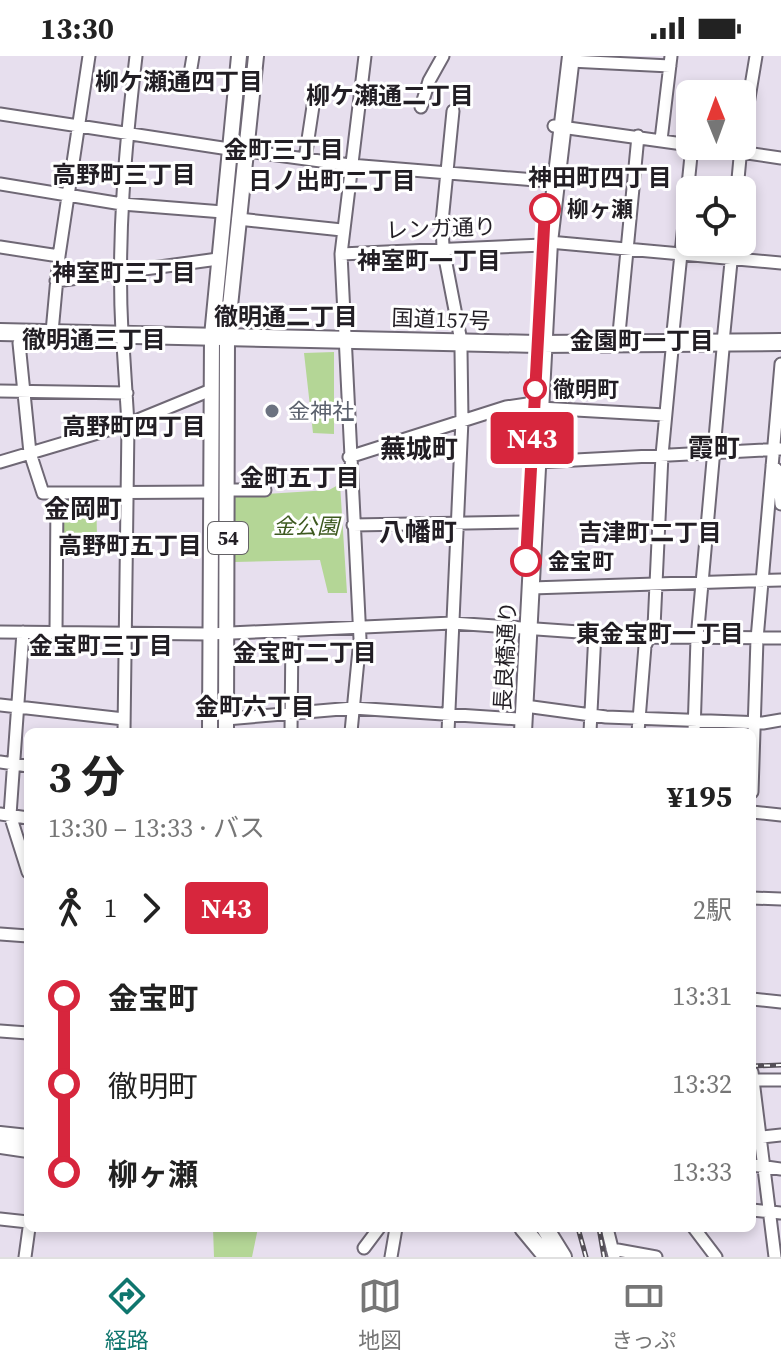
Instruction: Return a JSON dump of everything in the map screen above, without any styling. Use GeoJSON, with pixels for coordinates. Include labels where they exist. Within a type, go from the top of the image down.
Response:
{"type":"FeatureCollection","features":[{"type":"Feature","properties":{"kind":"highway","name":"長良橋通り"},"geometry":{"type":"LineString","coordinates":[[521,722],[527,522],[537,406],[548,181],[569,58]]}},
{"type":"Feature","properties":{"kind":"highway","name":"長良橋通り"},"geometry":{"type":"LineString","coordinates":[[546,243],[557,126]]}},
{"type":"Feature","properties":{"kind":"highway","name":"国道157号"},"geometry":{"type":"LineString","coordinates":[[0,332],[540,348]]}},
{"type":"Feature","properties":{"kind":"highway","name":"国道157号"},"geometry":{"type":"LineString","coordinates":[[0,342],[123,338]]}},
{"type":"Feature","properties":{"kind":"highway"},"geometry":{"type":"LineString","coordinates":[[723,346],[781,342]]}},
{"type":"Feature","properties":{"kind":"highway"},"geometry":{"type":"LineString","coordinates":[[540,348],[618,344],[672,346]]}},
{"type":"Feature","properties":{"kind":"highway"},"geometry":{"type":"LineString","coordinates":[[540,348],[723,346],[781,349]]}},
{"type":"Feature","properties":{"kind":"highway","name":"長良橋通り"},"geometry":{"type":"LineString","coordinates":[[526,628],[538,462],[537,406]]}},
{"type":"Feature","properties":{"kind":"highway"},"geometry":{"type":"LineString","coordinates":[[526,1232],[547,1257]]}},
{"type":"Feature","properties":{"kind":"highway"},"geometry":{"type":"LineString","coordinates":[[547,1232],[563,1257]]}},
{"type":"Feature","properties":{"kind":"main road"},"geometry":{"type":"LineString","coordinates":[[219,340],[218,259],[239,56]]}},
{"type":"Feature","properties":{"kind":"main road"},"geometry":{"type":"LineString","coordinates":[[219,340],[247,151],[256,56]]}},
{"type":"Feature","properties":{"kind":"main road","name":"54"},"geometry":{"type":"LineString","coordinates":[[210,728],[211,390],[219,340]]}},
{"type":"Feature","properties":{"kind":"main road","name":"54"},"geometry":{"type":"LineString","coordinates":[[219,340],[228,490],[226,725]]}},
{"type":"Feature","properties":{"kind":"main road"},"geometry":{"type":"LineString","coordinates":[[0,1134],[24,1137]]}},
{"type":"Feature","properties":{"kind":"main road"},"geometry":{"type":"LineString","coordinates":[[0,1146],[24,1149]]}},
{"type":"Feature","properties":{"kind":"street"},"geometry":{"type":"LineString","coordinates":[[52,332],[59,256],[89,56]]}},
{"type":"Feature","properties":{"kind":"street"},"geometry":{"type":"LineString","coordinates":[[0,705],[124,726],[128,424],[119,273],[125,134],[136,56]]}},
{"type":"Feature","properties":{"kind":"street"},"geometry":{"type":"LineString","coordinates":[[190,74],[193,56]]}},
{"type":"Feature","properties":{"kind":"street"},"geometry":{"type":"LineString","coordinates":[[351,728],[359,628],[341,254],[365,56]]}},
{"type":"Feature","properties":{"kind":"street"},"geometry":{"type":"LineString","coordinates":[[421,107],[429,81],[443,56]]}},
{"type":"Feature","properties":{"kind":"street"},"geometry":{"type":"LineString","coordinates":[[752,80],[756,56]]}},
{"type":"Feature","properties":{"kind":"street"},"geometry":{"type":"LineString","coordinates":[[569,58],[671,61],[661,140]]}},
{"type":"Feature","properties":{"kind":"street"},"geometry":{"type":"LineString","coordinates":[[305,159],[315,93]]}},
{"type":"Feature","properties":{"kind":"street"},"geometry":{"type":"LineString","coordinates":[[448,728],[462,420],[461,346],[443,248],[445,174],[453,111]]}},
{"type":"Feature","properties":{"kind":"street"},"geometry":{"type":"LineString","coordinates":[[0,114],[229,149]]}},
{"type":"Feature","properties":{"kind":"street"},"geometry":{"type":"LineString","coordinates":[[557,126],[676,142]]}},
{"type":"Feature","properties":{"kind":"street"},"geometry":{"type":"LineString","coordinates":[[618,344],[638,136]]}},
{"type":"Feature","properties":{"kind":"street"},"geometry":{"type":"LineString","coordinates":[[756,150],[781,158]]}},
{"type":"Feature","properties":{"kind":"street"},"geometry":{"type":"LineString","coordinates":[[247,151],[350,165],[548,181]]}},
{"type":"Feature","properties":{"kind":"street"},"geometry":{"type":"LineString","coordinates":[[0,184],[122,204],[223,212]]}},
{"type":"Feature","properties":{"kind":"street"},"geometry":{"type":"LineString","coordinates":[[238,219],[342,230]]}},
{"type":"Feature","properties":{"kind":"street","name":"レンガ通り"},"geometry":{"type":"LineString","coordinates":[[341,254],[546,243],[676,253]]}},
{"type":"Feature","properties":{"kind":"street"},"geometry":{"type":"LineString","coordinates":[[0,247],[59,256]]}},
{"type":"Feature","properties":{"kind":"street"},"geometry":{"type":"LineString","coordinates":[[638,728],[645,646],[654,627],[662,455],[681,256]]}},
{"type":"Feature","properties":{"kind":"street","name":"レンガ通り"},"geometry":{"type":"LineString","coordinates":[[711,256],[781,263]]}},
{"type":"Feature","properties":{"kind":"street"},"geometry":{"type":"LineString","coordinates":[[694,727],[697,639],[731,258]]}},
{"type":"Feature","properties":{"kind":"street"},"geometry":{"type":"LineString","coordinates":[[56,281],[218,259]]}},
{"type":"Feature","properties":{"kind":"street"},"geometry":{"type":"LineString","coordinates":[[19,343],[30,453],[43,493],[210,492]]}},
{"type":"Feature","properties":{"kind":"street"},"geometry":{"type":"LineString","coordinates":[[754,728],[761,582],[772,465],[777,448],[781,364]]}},
{"type":"Feature","properties":{"kind":"street"},"geometry":{"type":"LineString","coordinates":[[0,462],[128,424],[211,390]]}},
{"type":"Feature","properties":{"kind":"street"},"geometry":{"type":"LineString","coordinates":[[0,391],[127,393]]}},
{"type":"Feature","properties":{"kind":"street"},"geometry":{"type":"LineString","coordinates":[[349,457],[462,420],[537,406],[665,415]]}},
{"type":"Feature","properties":{"kind":"street"},"geometry":{"type":"LineString","coordinates":[[538,462],[777,448]]}},
{"type":"Feature","properties":{"kind":"street"},"geometry":{"type":"LineString","coordinates":[[772,465],[778,471],[781,504]]}},
{"type":"Feature","properties":{"kind":"street"},"geometry":{"type":"LineString","coordinates":[[228,490],[265,490]]}},
{"type":"Feature","properties":{"kind":"street"},"geometry":{"type":"LineString","coordinates":[[56,632],[57,495]]}},
{"type":"Feature","properties":{"kind":"street"},"geometry":{"type":"LineString","coordinates":[[353,525],[527,522]]}},
{"type":"Feature","properties":{"kind":"street"},"geometry":{"type":"LineString","coordinates":[[531,588],[781,580]]}},
{"type":"Feature","properties":{"kind":"street"},"geometry":{"type":"LineString","coordinates":[[0,632],[228,634],[452,623],[650,637],[781,638]]}},
{"type":"Feature","properties":{"kind":"street"},"geometry":{"type":"LineString","coordinates":[[23,632],[13,764],[5,814],[24,862]]}},
{"type":"Feature","properties":{"kind":"street"},"geometry":{"type":"LineString","coordinates":[[291,728],[292,632]]}},
{"type":"Feature","properties":{"kind":"street"},"geometry":{"type":"LineString","coordinates":[[590,728],[595,632]]}},
{"type":"Feature","properties":{"kind":"street"},"geometry":{"type":"LineString","coordinates":[[226,725],[291,713],[353,708],[521,722],[591,716],[639,718],[694,727],[781,720]]}},
{"type":"Feature","properties":{"kind":"street"},"geometry":{"type":"LineString","coordinates":[[0,762],[24,765]]}},
{"type":"Feature","properties":{"kind":"street"},"geometry":{"type":"LineString","coordinates":[[756,812],[781,815]]}},
{"type":"Feature","properties":{"kind":"street"},"geometry":{"type":"LineString","coordinates":[[756,898],[781,899]]}},
{"type":"Feature","properties":{"kind":"street"},"geometry":{"type":"LineString","coordinates":[[0,934],[24,936]]}},
{"type":"Feature","properties":{"kind":"street"},"geometry":{"type":"LineString","coordinates":[[756,999],[781,1002]]}},
{"type":"Feature","properties":{"kind":"street"},"geometry":{"type":"LineString","coordinates":[[0,1031],[24,1033]]}},
{"type":"Feature","properties":{"kind":"street"},"geometry":{"type":"LineString","coordinates":[[756,1076],[781,1080]]}},
{"type":"Feature","properties":{"kind":"street"},"geometry":{"type":"LineString","coordinates":[[756,1091],[765,1167],[776,1213],[775,1257]]}},
{"type":"Feature","properties":{"kind":"street"},"geometry":{"type":"LineString","coordinates":[[762,1137],[781,1135]]}},
{"type":"Feature","properties":{"kind":"street"},"geometry":{"type":"LineString","coordinates":[[756,1166],[781,1169]]}},
{"type":"Feature","properties":{"kind":"street"},"geometry":{"type":"LineString","coordinates":[[756,1210],[776,1213]]}},
{"type":"Feature","properties":{"kind":"street"},"geometry":{"type":"LineString","coordinates":[[0,1219],[24,1224]]}},
{"type":"Feature","properties":{"kind":"street"},"geometry":{"type":"LineString","coordinates":[[25,1257],[28,1232]]}},
{"type":"Feature","properties":{"kind":"street"},"geometry":{"type":"LineString","coordinates":[[364,1248],[376,1232]]}},
{"type":"Feature","properties":{"kind":"street"},"geometry":{"type":"LineString","coordinates":[[391,1252],[395,1232]]}},
{"type":"Feature","properties":{"kind":"street"},"geometry":{"type":"LineString","coordinates":[[608,1232],[613,1253],[656,1257]]}},
{"type":"Feature","properties":{"kind":"street"},"geometry":{"type":"LineString","coordinates":[[697,1232],[716,1257]]}},
{"type":"Feature","properties":{"kind":"green space"},"geometry":{"type":"Polygon","coordinates":[[[334,352],[334,434],[313,433],[304,353],[334,352]]]}},
{"type":"Feature","properties":{"kind":"green space","name":"金公園"},"geometry":{"type":"Polygon","coordinates":[[[340,484],[347,593],[328,593],[320,560],[234,562],[234,496],[329,490],[340,484]]]}},
{"type":"Feature","properties":{"kind":"green space"},"geometry":{"type":"Polygon","coordinates":[[[60,497],[96,497],[97,535],[62,539],[60,497]]]}},
{"type":"Feature","properties":{"kind":"green space"},"geometry":{"type":"Polygon","coordinates":[[[213,1232],[257,1232],[252,1257],[214,1257],[213,1232]]]}},
{"type":"Feature","properties":{"kind":"railway"},"geometry":{"type":"LineString","coordinates":[[756,1066],[781,1065]]}},
{"type":"Feature","properties":{"kind":"railway"},"geometry":{"type":"LineString","coordinates":[[579,1232],[586,1257]]}},
{"type":"Feature","properties":{"kind":"railway"},"geometry":{"type":"LineString","coordinates":[[600,1232],[604,1257]]}},
{"type":"Feature","properties":{"kind":"bus line","name":"N43"},"geometry":{"type":"LineString","coordinates":[[526,561],[545,209]]}},
{"type":"Feature","properties":{"kind":"place","name":"柳ヶ瀬"},"geometry":{"type":"Point","coordinates":[545,209]}},
{"type":"Feature","properties":{"kind":"place","name":"徹明町"},"geometry":{"type":"Point","coordinates":[535,389]}},
{"type":"Feature","properties":{"kind":"place","name":"金神社"},"geometry":{"type":"Point","coordinates":[272,411]}},
{"type":"Feature","properties":{"kind":"place","name":"金宝町"},"geometry":{"type":"Point","coordinates":[526,561]}},
{"type":"Feature","properties":{"kind":"district","name":"柳ケ瀬通四丁目"},"geometry":{"type":"Point","coordinates":[179,81]}},
{"type":"Feature","properties":{"kind":"district","name":"柳ケ瀬通二丁目"},"geometry":{"type":"Point","coordinates":[390,95]}},
{"type":"Feature","properties":{"kind":"district","name":"金町三丁目"},"geometry":{"type":"Point","coordinates":[284,149]}},
{"type":"Feature","properties":{"kind":"district","name":"高野町三丁目"},"geometry":{"type":"Point","coordinates":[124,174]}},
{"type":"Feature","properties":{"kind":"district","name":"神田町四丁目"},"geometry":{"type":"Point","coordinates":[600,177]}},
{"type":"Feature","properties":{"kind":"district","name":"日ノ出町二丁目"},"geometry":{"type":"Point","coordinates":[332,180]}},
{"type":"Feature","properties":{"kind":"district","name":"神室町一丁目"},"geometry":{"type":"Point","coordinates":[429,260]}},
{"type":"Feature","properties":{"kind":"district","name":"神室町三丁目"},"geometry":{"type":"Point","coordinates":[124,272]}},
{"type":"Feature","properties":{"kind":"district","name":"徹明通二丁目"},"geometry":{"type":"Point","coordinates":[286,316]}},
{"type":"Feature","properties":{"kind":"district","name":"徹明通三丁目"},"geometry":{"type":"Point","coordinates":[94,339]}},
{"type":"Feature","properties":{"kind":"district","name":"金園町一丁目"},"geometry":{"type":"Point","coordinates":[642,340]}},
{"type":"Feature","properties":{"kind":"district","name":"高野町四丁目"},"geometry":{"type":"Point","coordinates":[134,426]}},
{"type":"Feature","properties":{"kind":"district","name":"霞町"},"geometry":{"type":"Point","coordinates":[714,448]}},
{"type":"Feature","properties":{"kind":"district","name":"蕪城町"},"geometry":{"type":"Point","coordinates":[419,449]}},
{"type":"Feature","properties":{"kind":"district","name":"金町五丁目"},"geometry":{"type":"Point","coordinates":[300,477]}},
{"type":"Feature","properties":{"kind":"district","name":"金岡町"},"geometry":{"type":"Point","coordinates":[83,509]}},
{"type":"Feature","properties":{"kind":"district","name":"八幡町"},"geometry":{"type":"Point","coordinates":[418,532]}},
{"type":"Feature","properties":{"kind":"district","name":"吉津町二丁目"},"geometry":{"type":"Point","coordinates":[650,532]}},
{"type":"Feature","properties":{"kind":"district","name":"高野町五丁目"},"geometry":{"type":"Point","coordinates":[130,545]}},
{"type":"Feature","properties":{"kind":"district","name":"東金宝町一丁目"},"geometry":{"type":"Point","coordinates":[660,633]}},
{"type":"Feature","properties":{"kind":"district","name":"金宝町三丁目"},"geometry":{"type":"Point","coordinates":[101,645]}},
{"type":"Feature","properties":{"kind":"district","name":"金宝町二丁目"},"geometry":{"type":"Point","coordinates":[305,652]}},
{"type":"Feature","properties":{"kind":"district","name":"金町六丁目"},"geometry":{"type":"Point","coordinates":[255,706]}}]}
